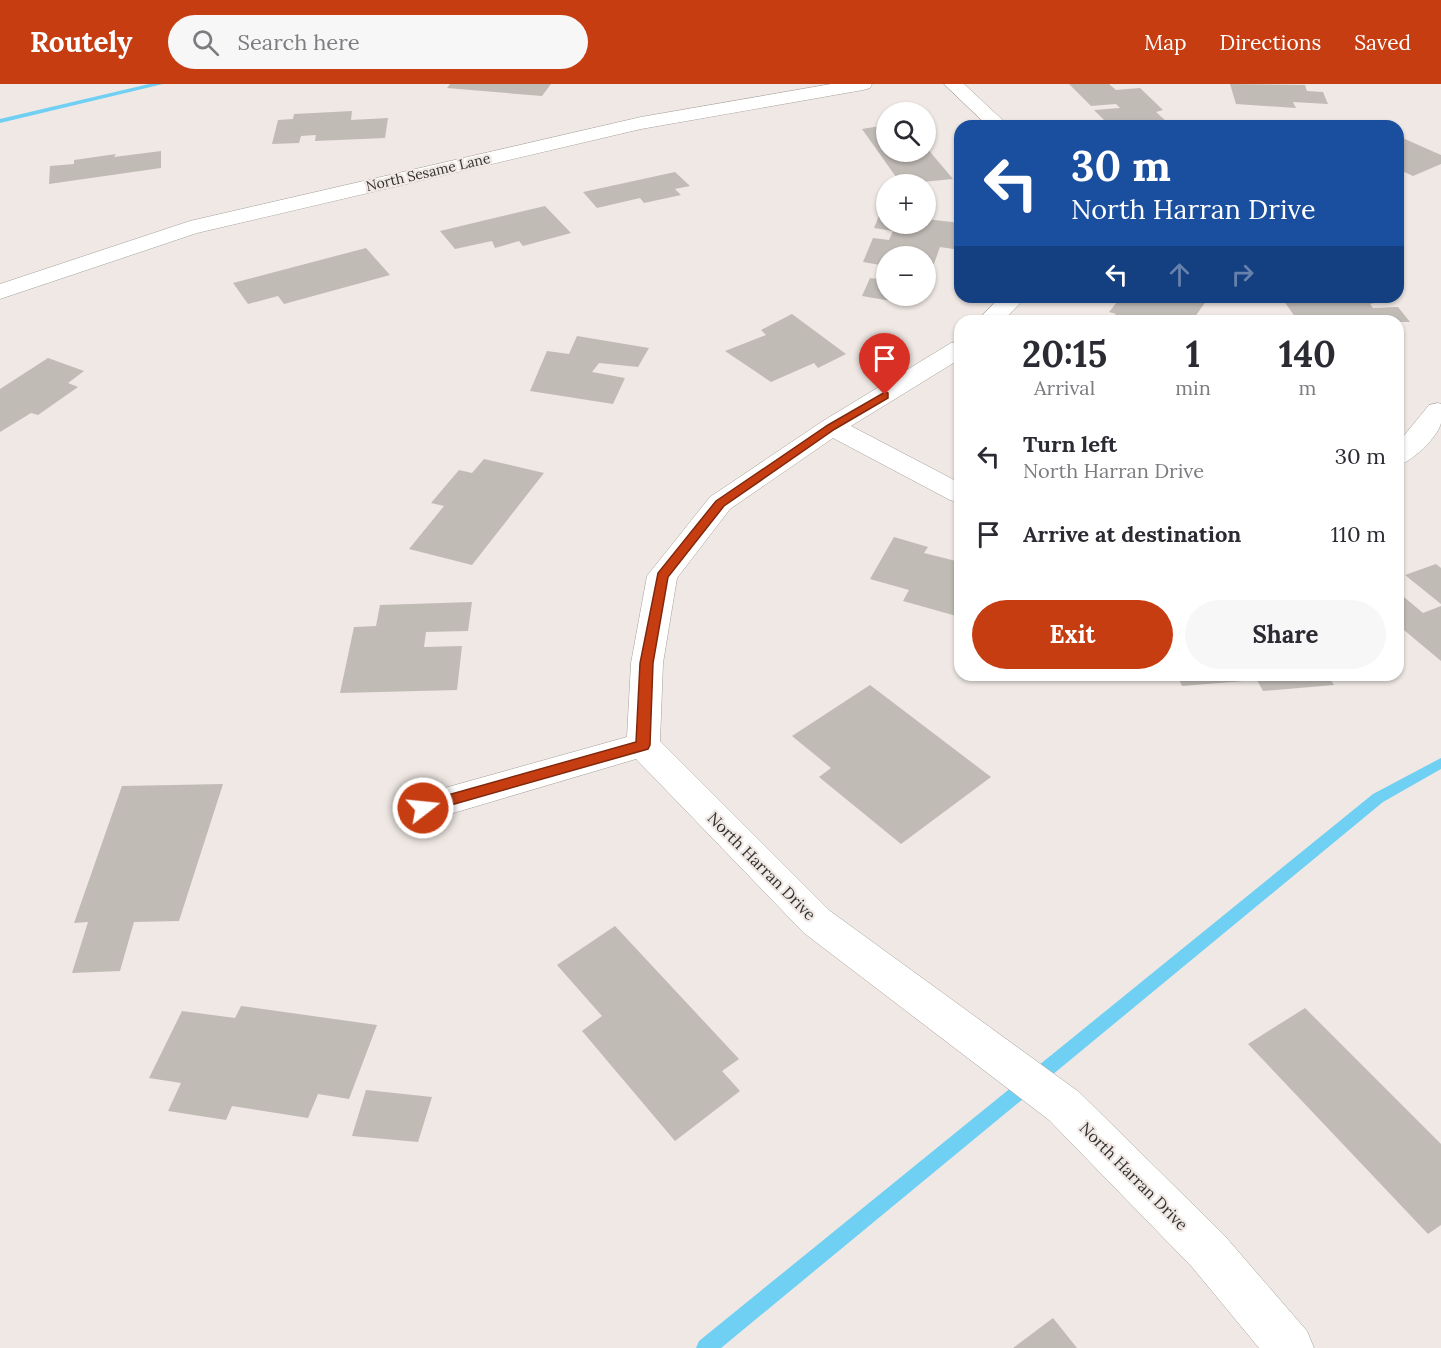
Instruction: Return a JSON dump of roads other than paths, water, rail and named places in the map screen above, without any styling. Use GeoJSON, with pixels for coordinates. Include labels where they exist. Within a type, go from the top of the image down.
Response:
{"type":"FeatureCollection","features":[{"type":"Feature","properties":{"kind":"street","name":"North Sesame Lane"},"geometry":{"type":"LineString","coordinates":[[0,292],[190,228],[641,123],[863,84]]}},
{"type":"Feature","properties":{"kind":"street"},"geometry":{"type":"LineString","coordinates":[[953,84],[992,120]]}},
{"type":"Feature","properties":{"kind":"street"},"geometry":{"type":"LineString","coordinates":[[995,315],[1008,303]]}},
{"type":"Feature","properties":{"kind":"street"},"geometry":{"type":"LineString","coordinates":[[423,808],[643,745],[647,663],[662,576],[720,503],[832,427],[954,352]]}},
{"type":"Feature","properties":{"kind":"street"},"geometry":{"type":"LineString","coordinates":[[1404,452],[1438,411]]}},
{"type":"Feature","properties":{"kind":"street"},"geometry":{"type":"LineString","coordinates":[[832,427],[954,491]]}},
{"type":"Feature","properties":{"kind":"street","name":"North Harran Drive"},"geometry":{"type":"LineString","coordinates":[[643,745],[818,922],[1064,1106],[1209,1251],[1290,1348]]}},
{"type":"Feature","properties":{"kind":"waterway"},"geometry":{"type":"LineString","coordinates":[[0,121],[159,84]]}},
{"type":"Feature","properties":{"kind":"waterway"},"geometry":{"type":"LineString","coordinates":[[706,1348],[1378,798],[1441,763]]}}]}
